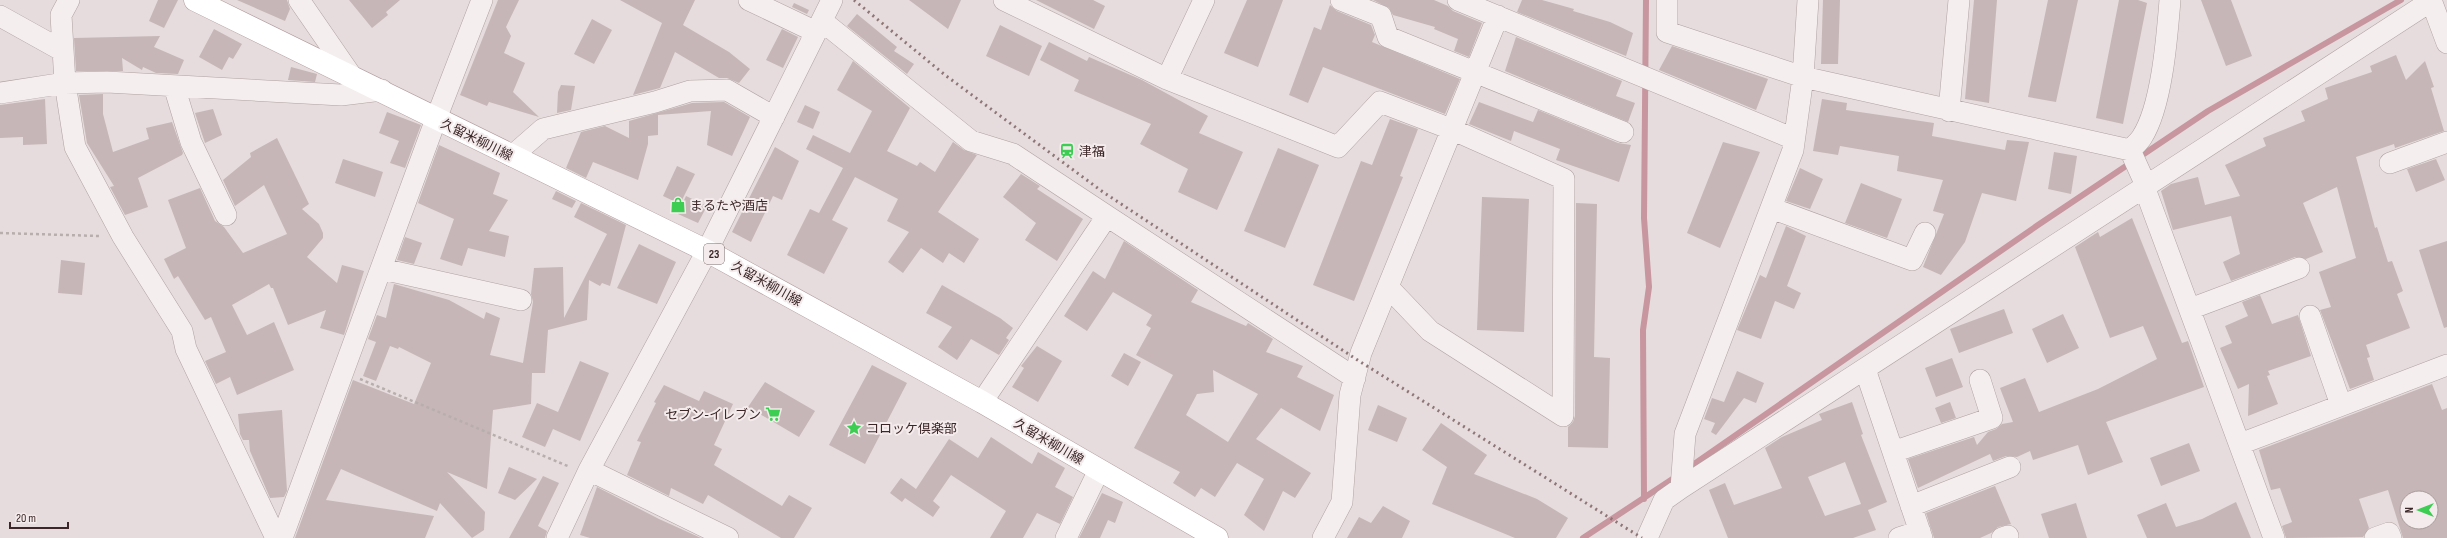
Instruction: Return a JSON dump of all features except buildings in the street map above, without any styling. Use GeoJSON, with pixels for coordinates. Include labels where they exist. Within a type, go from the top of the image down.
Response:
{"type":"FeatureCollection","features":[{"type":"Feature","properties":{"kind":"main road","name":"久留米柳川線"},"geometry":{"type":"LineString","coordinates":[[196,0],[350,74],[512,156],[708,251],[982,402],[1099,470],[1204,535]]}},
{"type":"Feature","properties":{"kind":"street"},"geometry":{"type":"LineString","coordinates":[[69,0],[61,15],[65,83],[75,147],[123,237],[182,331],[186,349],[276,538]]}},
{"type":"Feature","properties":{"kind":"street"},"geometry":{"type":"LineString","coordinates":[[299,0],[350,74]]}},
{"type":"Feature","properties":{"kind":"street"},"geometry":{"type":"LineString","coordinates":[[282,538],[382,269],[436,118],[482,0]]}},
{"type":"Feature","properties":{"kind":"street"},"geometry":{"type":"LineString","coordinates":[[749,0],[819,27],[971,141],[1013,154],[1355,378]]}},
{"type":"Feature","properties":{"kind":"street"},"geometry":{"type":"LineString","coordinates":[[557,538],[588,472],[708,251],[832,0]]}},
{"type":"Feature","properties":{"kind":"street"},"geometry":{"type":"LineString","coordinates":[[1004,0],[1167,79],[1338,147],[1380,102],[1451,129],[1564,178],[1563,416],[1430,331],[1388,287]]}},
{"type":"Feature","properties":{"kind":"street"},"geometry":{"type":"LineString","coordinates":[[1167,79],[1204,0]]}},
{"type":"Feature","properties":{"kind":"street"},"geometry":{"type":"LineString","coordinates":[[1341,0],[1380,16],[1388,37],[1623,132]]}},
{"type":"Feature","properties":{"kind":"street"},"geometry":{"type":"LineString","coordinates":[[1458,0],[1794,139]]}},
{"type":"Feature","properties":{"kind":"street"},"geometry":{"type":"LineString","coordinates":[[1667,0],[1667,32],[1803,77],[1949,111],[2130,150]]}},
{"type":"Feature","properties":{"kind":"street"},"geometry":{"type":"LineString","coordinates":[[1681,488],[1685,434],[1793,150],[1803,77],[1808,0]]}},
{"type":"Feature","properties":{"kind":"street"},"geometry":{"type":"LineString","coordinates":[[1949,111],[1959,0]]}},
{"type":"Feature","properties":{"kind":"street"},"geometry":{"type":"LineString","coordinates":[[2130,150],[2142,138],[2154,109],[2167,38],[2170,0]]}},
{"type":"Feature","properties":{"kind":"street"},"geometry":{"type":"LineString","coordinates":[[1647,538],[1664,500],[1681,488],[2144,185],[2431,0],[2447,43]]}},
{"type":"Feature","properties":{"kind":"street"},"geometry":{"type":"LineString","coordinates":[[0,16],[63,51]]}},
{"type":"Feature","properties":{"kind":"street"},"geometry":{"type":"LineString","coordinates":[[1323,538],[1342,502],[1350,395],[1361,354],[1498,16]]}},
{"type":"Feature","properties":{"kind":"street"},"geometry":{"type":"LineString","coordinates":[[0,93],[65,83],[108,82],[341,95],[382,90]]}},
{"type":"Feature","properties":{"kind":"street"},"geometry":{"type":"LineString","coordinates":[[174,86],[191,142],[226,215]]}},
{"type":"Feature","properties":{"kind":"street"},"geometry":{"type":"LineString","coordinates":[[512,156],[543,129],[655,102],[690,91],[727,90],[774,117]]}},
{"type":"Feature","properties":{"kind":"street"},"geometry":{"type":"LineString","coordinates":[[2390,163],[2447,142]]}},
{"type":"Feature","properties":{"kind":"street"},"geometry":{"type":"LineString","coordinates":[[2130,150],[2190,308],[2274,538]]}},
{"type":"Feature","properties":{"kind":"street"},"geometry":{"type":"LineString","coordinates":[[1771,208],[1912,260],[1925,233]]}},
{"type":"Feature","properties":{"kind":"street"},"geometry":{"type":"LineString","coordinates":[[982,402],[1107,216]]}},
{"type":"Feature","properties":{"kind":"street"},"geometry":{"type":"LineString","coordinates":[[2190,308],[2299,268]]}},
{"type":"Feature","properties":{"kind":"street"},"geometry":{"type":"LineString","coordinates":[[382,269],[521,300]]}},
{"type":"Feature","properties":{"kind":"street"},"geometry":{"type":"LineString","coordinates":[[2310,316],[2341,405]]}},
{"type":"Feature","properties":{"kind":"street"},"geometry":{"type":"LineString","coordinates":[[2240,444],[2447,365]]}},
{"type":"Feature","properties":{"kind":"street"},"geometry":{"type":"LineString","coordinates":[[1865,369],[1921,534],[1899,538]]}},
{"type":"Feature","properties":{"kind":"street"},"geometry":{"type":"LineString","coordinates":[[1893,452],[1992,418],[1980,380]]}},
{"type":"Feature","properties":{"kind":"street"},"geometry":{"type":"LineString","coordinates":[[1911,506],[2010,467]]}},
{"type":"Feature","properties":{"kind":"street"},"geometry":{"type":"LineString","coordinates":[[1066,538],[1099,470]]}},
{"type":"Feature","properties":{"kind":"street"},"geometry":{"type":"LineString","coordinates":[[588,472],[728,538]]}},
{"type":"Feature","properties":{"kind":"street"},"geometry":{"type":"LineString","coordinates":[[2375,538],[2389,533],[2391,538]]}},
{"type":"Feature","properties":{"kind":"path"},"geometry":{"type":"LineString","coordinates":[[0,232],[123,237]]}},
{"type":"Feature","properties":{"kind":"path"},"geometry":{"type":"LineString","coordinates":[[343,372],[588,472]]}},
{"type":"Feature","properties":{"kind":"waterway"},"geometry":{"type":"LineString","coordinates":[[1644,499],[1643,330],[1649,287],[1644,218],[1646,0]]}},
{"type":"Feature","properties":{"kind":"waterway"},"geometry":{"type":"LineString","coordinates":[[1687,469],[2038,225],[2208,111],[2401,0]]}},
{"type":"Feature","properties":{"kind":"waterway"},"geometry":{"type":"LineString","coordinates":[[1583,538],[1677,476]]}},
{"type":"Feature","properties":{"kind":"railway"},"geometry":{"type":"LineString","coordinates":[[854,0],[945,75],[1103,192],[1359,361],[1642,538]]}},
{"type":"Feature","properties":{"kind":"place","name":"津福"},"geometry":{"type":"Point","coordinates":[1067,151]}},
{"type":"Feature","properties":{"kind":"place","name":"まるたや酒店"},"geometry":{"type":"Point","coordinates":[678,205]}},
{"type":"Feature","properties":{"kind":"place","name":"セブン-イレブン"},"geometry":{"type":"Point","coordinates":[773,414]}},
{"type":"Feature","properties":{"kind":"place","name":"コロッケ倶楽部"},"geometry":{"type":"Point","coordinates":[854,428]}}]}
